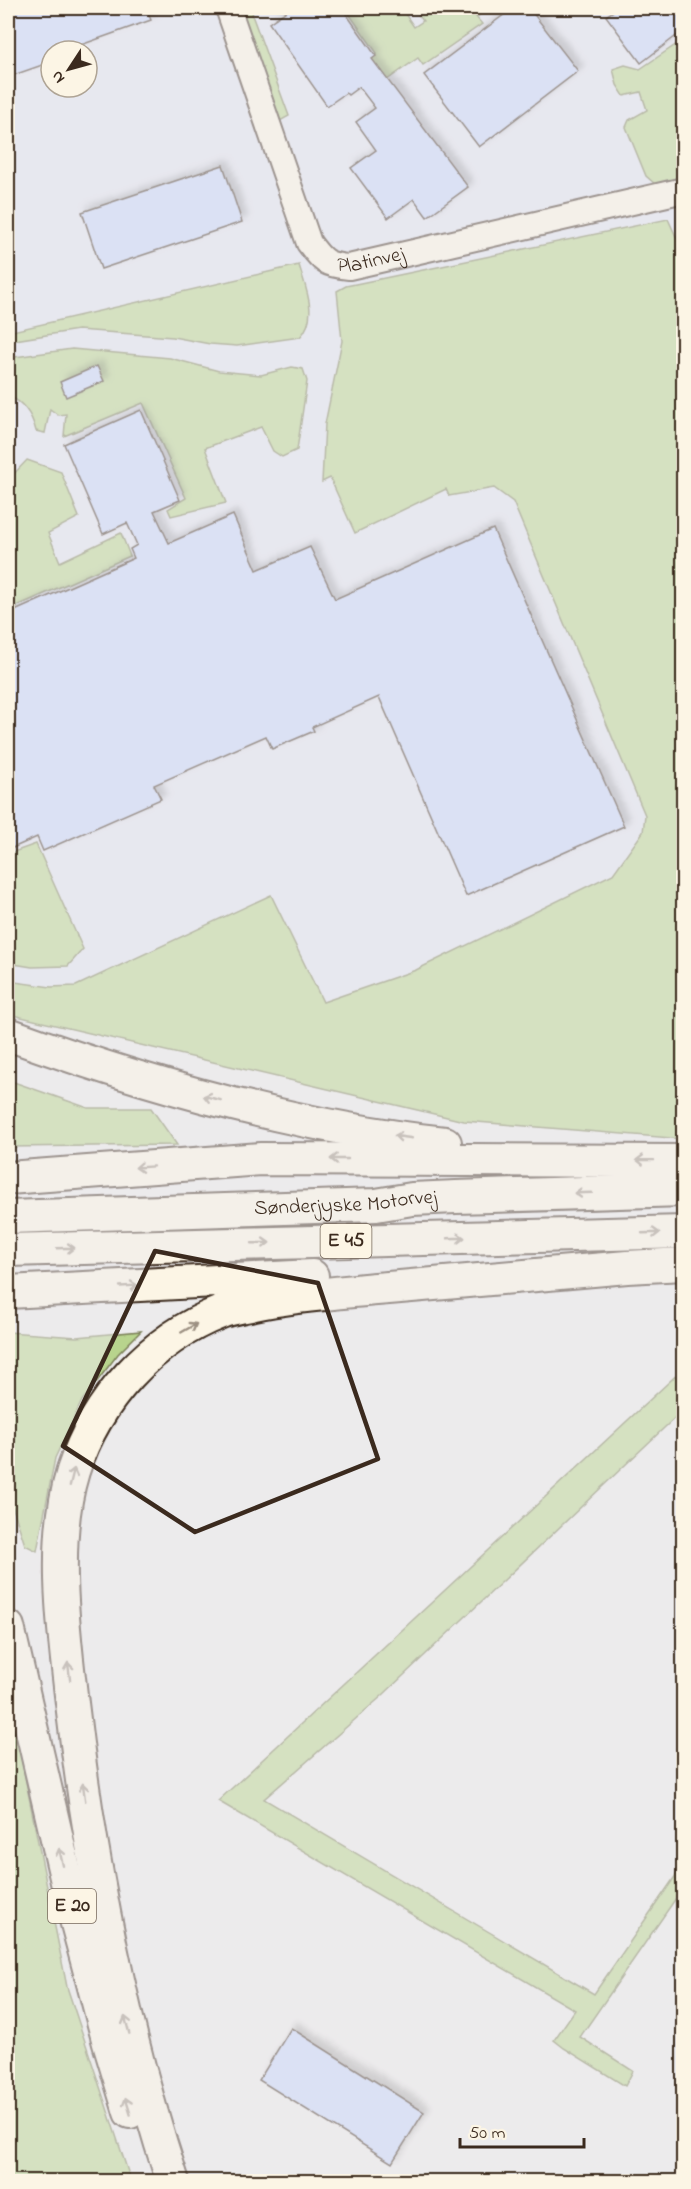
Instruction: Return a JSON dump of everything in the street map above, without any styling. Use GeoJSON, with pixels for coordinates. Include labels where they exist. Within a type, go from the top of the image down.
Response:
{"type":"FeatureCollection","features":[{"type":"Feature","properties":{"kind":"highway"},"geometry":{"type":"LineString","coordinates":[[8,1034],[91,1065],[281,1115],[355,1130],[441,1143],[607,1160]]}},
{"type":"Feature","properties":{"kind":"highway"},"geometry":{"type":"LineString","coordinates":[[8,1178],[261,1159],[684,1161]]}},
{"type":"Feature","properties":{"kind":"highway","name":"Sønderjyske Motorvej"},"geometry":{"type":"LineString","coordinates":[[8,1216],[376,1205],[412,1199],[684,1190]]}},
{"type":"Feature","properties":{"kind":"highway","name":"Sønderjyske Motorvej"},"geometry":{"type":"LineString","coordinates":[[8,1250],[684,1232]]}},
{"type":"Feature","properties":{"kind":"highway"},"geometry":{"type":"LineString","coordinates":[[173,2181],[126,2021],[88,1825],[65,1642],[62,1560],[64,1522],[72,1474],[84,1442],[103,1407],[128,1376],[150,1355],[190,1326],[223,1311],[286,1298],[627,1267],[684,1264]]}},
{"type":"Feature","properties":{"kind":"highway"},"geometry":{"type":"LineString","coordinates":[[8,1292],[470,1268],[627,1267]]}},
{"type":"Feature","properties":{"kind":"highway","name":"E 20"},"geometry":{"type":"LineString","coordinates":[[8,1627],[74,1912],[108,2043],[152,2181]]}},
{"type":"Feature","properties":{"kind":"street","name":"Platinvej"},"geometry":{"type":"LineString","coordinates":[[228,8],[309,243],[320,259],[330,266],[349,267],[684,190]]}},
{"type":"Feature","properties":{"kind":"highlighted area"},"geometry":{"type":"Polygon","coordinates":[[[155,1251],[318,1283],[378,1459],[195,1532],[63,1446],[155,1251]]]}},
{"type":"Feature","properties":{"kind":"shaded area"},"geometry":{"type":"Polygon","coordinates":[[[8,8],[683,8],[683,1139],[464,1121],[8,1014],[8,8]]]}},
{"type":"Feature","properties":{"kind":"green space"},"geometry":{"type":"Polygon","coordinates":[[[240,8],[254,8],[252,15],[289,116],[280,121],[240,8]]]}},
{"type":"Feature","properties":{"kind":"green space"},"geometry":{"type":"Polygon","coordinates":[[[345,8],[401,8],[414,27],[423,21],[414,8],[491,8],[476,17],[482,24],[423,65],[418,58],[387,80],[372,59],[377,53],[345,8]]]}},
{"type":"Feature","properties":{"kind":"green space"},"geometry":{"type":"Polygon","coordinates":[[[683,40],[683,177],[655,184],[646,176],[626,127],[629,120],[647,110],[641,92],[624,96],[617,85],[613,69],[625,65],[640,69],[683,40]]]}},
{"type":"Feature","properties":{"kind":"green space"},"geometry":{"type":"Polygon","coordinates":[[[668,219],[684,254],[683,1139],[464,1121],[8,1014],[8,981],[51,987],[76,986],[271,895],[323,1002],[416,970],[613,874],[643,832],[645,815],[513,502],[494,488],[449,496],[446,489],[355,533],[330,478],[322,482],[325,424],[342,341],[337,291],[346,286],[668,219]]]}},
{"type":"Feature","properties":{"kind":"green space"},"geometry":{"type":"Polygon","coordinates":[[[299,265],[310,312],[306,329],[300,337],[237,346],[173,337],[78,330],[8,341],[8,332],[299,265]]]}},
{"type":"Feature","properties":{"kind":"green space"},"geometry":{"type":"Polygon","coordinates":[[[72,349],[170,358],[219,371],[261,375],[292,367],[303,369],[307,381],[297,450],[282,457],[273,451],[261,427],[205,448],[226,503],[171,516],[168,509],[186,498],[143,403],[64,436],[66,414],[58,415],[50,409],[45,433],[36,431],[26,410],[19,402],[8,396],[8,358],[72,349]]]}},
{"type":"Feature","properties":{"kind":"green space"},"geometry":{"type":"Polygon","coordinates":[[[27,460],[61,472],[79,517],[48,533],[60,562],[121,533],[130,556],[8,610],[8,480],[27,460]]]}},
{"type":"Feature","properties":{"kind":"green space"},"geometry":{"type":"Polygon","coordinates":[[[36,844],[83,949],[68,966],[32,967],[8,963],[8,854],[36,844]]]}},
{"type":"Feature","properties":{"kind":"green space"},"geometry":{"type":"Polygon","coordinates":[[[8,1080],[88,1108],[151,1108],[177,1145],[8,1147],[8,1080]]]}},
{"type":"Feature","properties":{"kind":"green space"},"geometry":{"type":"Polygon","coordinates":[[[141,1331],[118,1354],[82,1401],[55,1458],[37,1551],[25,1545],[8,1493],[8,1332],[77,1337],[141,1331]]]}},
{"type":"Feature","properties":{"kind":"green space"},"geometry":{"type":"Polygon","coordinates":[[[683,1369],[683,1410],[383,1695],[264,1799],[594,1994],[683,1865],[683,1888],[580,2037],[633,2071],[625,2086],[554,2040],[575,2010],[218,1801],[683,1369]]]}},
{"type":"Feature","properties":{"kind":"green space"},"geometry":{"type":"Polygon","coordinates":[[[8,1692],[67,1987],[131,2181],[8,2181],[8,1692]]]}},
{"type":"Feature","properties":{"kind":"building"},"geometry":{"type":"Polygon","coordinates":[[[21,8],[146,8],[151,20],[98,39],[39,39],[39,66],[8,77],[8,12],[21,8]]]}},
{"type":"Feature","properties":{"kind":"building"},"geometry":{"type":"Polygon","coordinates":[[[291,8],[342,8],[376,56],[372,59],[468,187],[427,217],[414,199],[388,218],[351,168],[376,150],[356,122],[375,108],[359,87],[327,106],[269,23],[291,8]]]}},
{"type":"Feature","properties":{"kind":"building"},"geometry":{"type":"Polygon","coordinates":[[[513,8],[529,8],[578,71],[479,147],[424,75],[513,8]]]}},
{"type":"Feature","properties":{"kind":"building"},"geometry":{"type":"Polygon","coordinates":[[[618,8],[684,8],[684,30],[641,63],[606,16],[618,8]]]}},
{"type":"Feature","properties":{"kind":"building"},"geometry":{"type":"Polygon","coordinates":[[[223,165],[242,222],[101,269],[82,212],[223,165]]]}},
{"type":"Feature","properties":{"kind":"building"},"geometry":{"type":"Polygon","coordinates":[[[97,366],[104,381],[66,397],[60,382],[97,366]]]}},
{"type":"Feature","properties":{"kind":"building"},"geometry":{"type":"Polygon","coordinates":[[[141,410],[180,500],[154,511],[169,543],[233,515],[257,570],[310,547],[335,599],[493,529],[624,826],[466,896],[379,697],[312,727],[314,731],[272,749],[266,736],[154,785],[161,799],[43,851],[37,837],[8,850],[8,614],[134,558],[130,549],[137,545],[127,523],[103,534],[64,444],[141,410]]]}},
{"type":"Feature","properties":{"kind":"building"},"geometry":{"type":"Polygon","coordinates":[[[291,2028],[424,2112],[392,2163],[259,2080],[291,2028]]]}}]}
